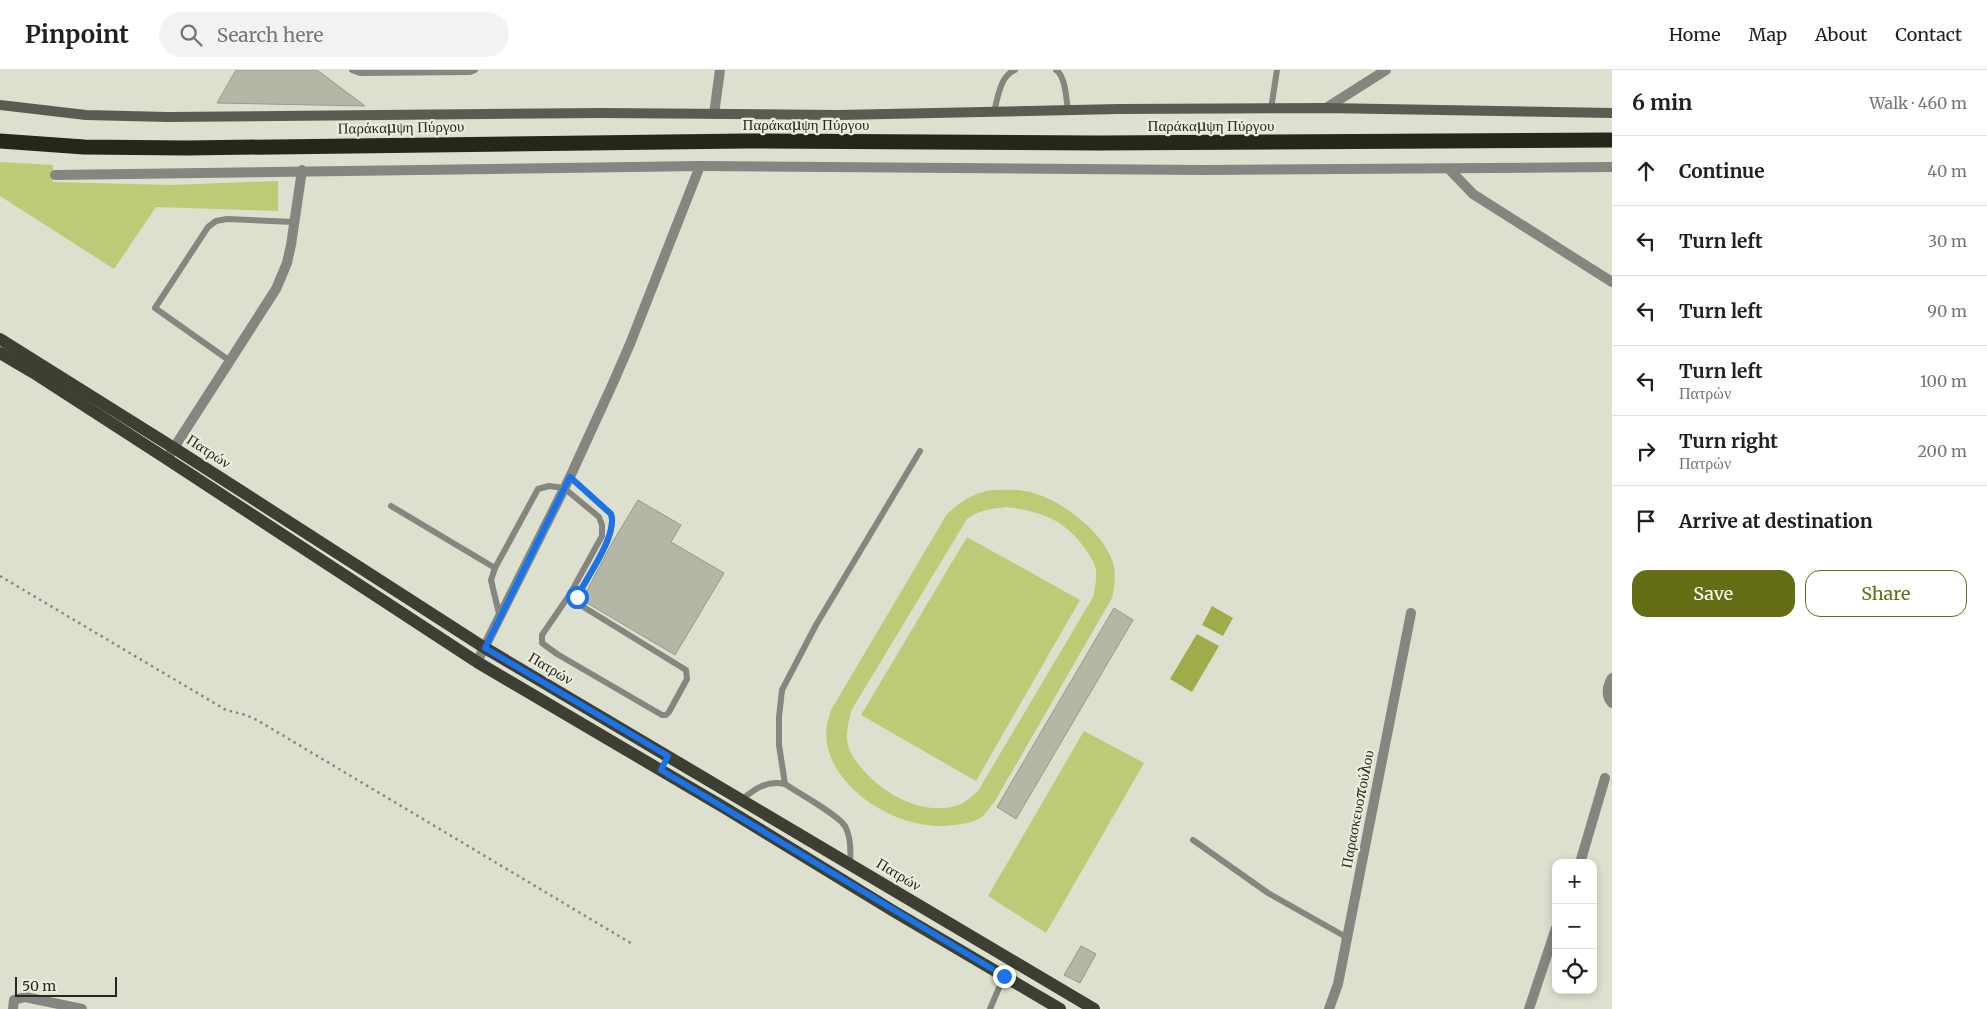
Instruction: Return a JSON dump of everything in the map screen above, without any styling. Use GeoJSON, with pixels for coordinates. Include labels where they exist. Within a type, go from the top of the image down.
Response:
{"type":"FeatureCollection","features":[{"type":"Feature","properties":{"kind":"highway","name":"Παράκαμψη Πύργου"},"geometry":{"type":"LineString","coordinates":[[0,141],[84,147],[186,148],[745,141],[1098,143],[1612,140]]}},
{"type":"Feature","properties":{"kind":"main road","name":"Πατρών"},"geometry":{"type":"LineString","coordinates":[[0,339],[16,355],[485,648],[1094,1009]]}},
{"type":"Feature","properties":{"kind":"main road","name":"Πατρών"},"geometry":{"type":"LineString","coordinates":[[0,353],[16,355]]}},
{"type":"Feature","properties":{"kind":"main road","name":"Πατρών"},"geometry":{"type":"LineString","coordinates":[[171,453],[477,662],[661,770],[1056,1008]]}},
{"type":"Feature","properties":{"kind":"main road"},"geometry":{"type":"LineString","coordinates":[[661,770],[668,756]]}},
{"type":"Feature","properties":{"kind":"street"},"geometry":{"type":"LineString","coordinates":[[714,114],[720,70]]}},
{"type":"Feature","properties":{"kind":"street"},"geometry":{"type":"LineString","coordinates":[[1326,108],[1386,70]]}},
{"type":"Feature","properties":{"kind":"street"},"geometry":{"type":"LineString","coordinates":[[0,105],[86,115],[168,117],[591,113],[839,115],[1068,110],[1326,108],[1612,113]]}},
{"type":"Feature","properties":{"kind":"street"},"geometry":{"type":"LineString","coordinates":[[477,662],[570,477],[630,344],[700,166]]}},
{"type":"Feature","properties":{"kind":"street"},"geometry":{"type":"LineString","coordinates":[[55,175],[302,170],[700,166],[1192,170],[1450,170],[1612,167]]}},
{"type":"Feature","properties":{"kind":"street"},"geometry":{"type":"LineString","coordinates":[[171,453],[276,289],[287,263],[302,170]]}},
{"type":"Feature","properties":{"kind":"street"},"geometry":{"type":"LineString","coordinates":[[1450,170],[1472,194],[1612,282]]}},
{"type":"Feature","properties":{"kind":"street","name":"Παρασκευοπούλου"},"geometry":{"type":"LineString","coordinates":[[1329,1009],[1338,984],[1411,613]]}},
{"type":"Feature","properties":{"kind":"street"},"geometry":{"type":"LineString","coordinates":[[1612,678],[1607,690],[1608,698],[1612,703]]}},
{"type":"Feature","properties":{"kind":"street"},"geometry":{"type":"LineString","coordinates":[[1581,859],[1605,778]]}},
{"type":"Feature","properties":{"kind":"street"},"geometry":{"type":"LineString","coordinates":[[1529,1009],[1552,940]]}},
{"type":"Feature","properties":{"kind":"street"},"geometry":{"type":"LineString","coordinates":[[1056,1008],[1064,991]]}},
{"type":"Feature","properties":{"kind":"street"},"geometry":{"type":"LineString","coordinates":[[13,1009],[14,1000],[21,997],[62,1007],[82,1009]]}},
{"type":"Feature","properties":{"kind":"lane"},"geometry":{"type":"LineString","coordinates":[[352,70],[360,73],[470,72],[474,70]]}},
{"type":"Feature","properties":{"kind":"lane"},"geometry":{"type":"LineString","coordinates":[[994,112],[1002,84],[1006,76],[1015,70]]}},
{"type":"Feature","properties":{"kind":"lane"},"geometry":{"type":"LineString","coordinates":[[1056,70],[1060,72],[1064,83],[1068,110]]}},
{"type":"Feature","properties":{"kind":"lane"},"geometry":{"type":"LineString","coordinates":[[1270,109],[1277,70]]}},
{"type":"Feature","properties":{"kind":"lane"},"geometry":{"type":"LineString","coordinates":[[230,361],[155,308],[208,227],[212,224],[227,219],[294,222]]}},
{"type":"Feature","properties":{"kind":"lane"},"geometry":{"type":"LineString","coordinates":[[784,784],[779,745],[779,717],[782,690],[816,624],[920,452]]}},
{"type":"Feature","properties":{"kind":"lane"},"geometry":{"type":"LineString","coordinates":[[500,619],[491,580],[494,568],[538,489],[550,486],[564,488],[599,516],[602,525],[602,536],[570,594],[542,635],[542,643],[662,715],[666,715],[687,679],[686,670],[585,610],[576,602],[608,540],[613,520],[611,514],[570,477]]}},
{"type":"Feature","properties":{"kind":"lane"},"geometry":{"type":"LineString","coordinates":[[391,506],[494,568]]}},
{"type":"Feature","properties":{"kind":"lane"},"geometry":{"type":"LineString","coordinates":[[741,800],[764,784],[784,784],[840,820],[848,833],[851,848],[850,864]]}},
{"type":"Feature","properties":{"kind":"lane"},"geometry":{"type":"LineString","coordinates":[[1193,840],[1268,893],[1346,937]]}},
{"type":"Feature","properties":{"kind":"lane"},"geometry":{"type":"LineString","coordinates":[[990,1009],[1004,976]]}},
{"type":"Feature","properties":{"kind":"path"},"geometry":{"type":"LineString","coordinates":[[0,576],[226,710],[246,714],[257,720],[634,945]]}},
{"type":"Feature","properties":{"kind":"shaded area"},"geometry":{"type":"Polygon","coordinates":[[[0,162],[53,165],[53,182],[171,185],[278,181],[278,211],[156,207],[114,269],[0,196],[0,162]]]}},
{"type":"Feature","properties":{"kind":"shaded area"},"geometry":{"type":"Polygon","coordinates":[[[992,490],[1021,490],[1042,496],[1069,510],[1081,520],[1103,543],[1110,555],[1115,575],[1112,598],[995,801],[984,814],[973,821],[958,825],[935,826],[915,823],[876,807],[844,779],[833,762],[827,744],[827,723],[831,710],[947,514],[968,498],[978,493],[992,490]],[[1006,507],[990,509],[967,519],[851,711],[847,741],[854,759],[884,789],[909,802],[936,808],[950,807],[963,803],[978,791],[1093,597],[1096,580],[1095,567],[1089,554],[1075,536],[1058,522],[1049,518],[1029,511],[1006,507]]]}},
{"type":"Feature","properties":{"kind":"shaded area"},"geometry":{"type":"Polygon","coordinates":[[[967,537],[1080,600],[976,781],[861,715],[967,537]]]}},
{"type":"Feature","properties":{"kind":"shaded area"},"geometry":{"type":"Polygon","coordinates":[[[1212,606],[1233,618],[1223,636],[1202,625],[1212,606]]]}},
{"type":"Feature","properties":{"kind":"shaded area"},"geometry":{"type":"Polygon","coordinates":[[[1197,634],[1219,646],[1192,692],[1170,679],[1197,634]]]}},
{"type":"Feature","properties":{"kind":"shaded area"},"geometry":{"type":"Polygon","coordinates":[[[1084,731],[1144,763],[1046,933],[988,896],[1084,731]]]}},
{"type":"Feature","properties":{"kind":"building"},"geometry":{"type":"Polygon","coordinates":[[[236,70],[317,70],[365,106],[217,103],[236,70]]]}},
{"type":"Feature","properties":{"kind":"building"},"geometry":{"type":"Polygon","coordinates":[[[638,500],[681,525],[671,542],[724,573],[675,655],[582,600],[612,543],[638,500]]]}},
{"type":"Feature","properties":{"kind":"building"},"geometry":{"type":"Polygon","coordinates":[[[1114,608],[1133,620],[1016,819],[997,807],[1114,608]]]}},
{"type":"Feature","properties":{"kind":"building"},"geometry":{"type":"Polygon","coordinates":[[[1081,946],[1096,954],[1080,983],[1064,975],[1081,946]]]}},
{"type":"Feature","properties":{"kind":"route"},"geometry":{"type":"LineString","coordinates":[[577,597],[608,540],[613,520],[611,514],[570,477],[485,648],[668,756],[661,770],[1004,976]]}}]}
